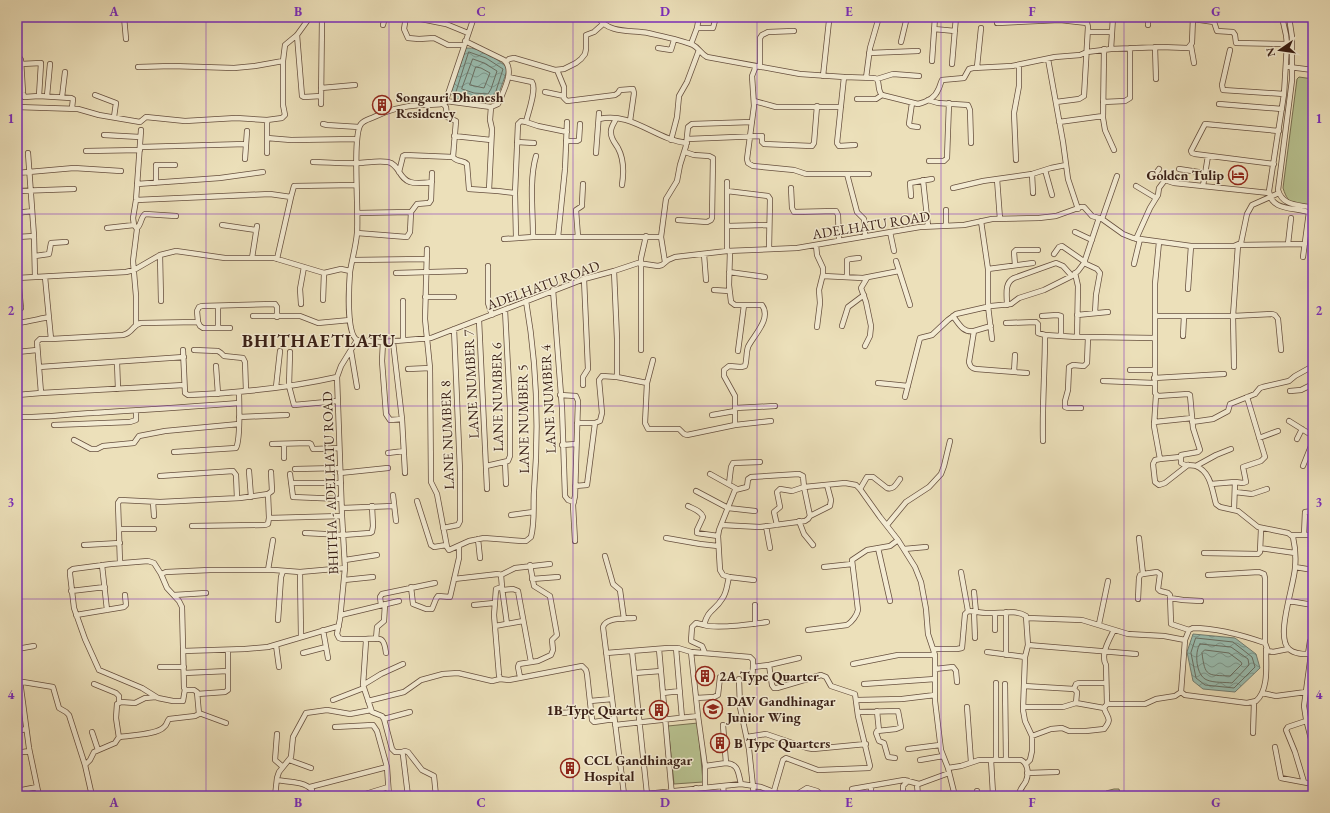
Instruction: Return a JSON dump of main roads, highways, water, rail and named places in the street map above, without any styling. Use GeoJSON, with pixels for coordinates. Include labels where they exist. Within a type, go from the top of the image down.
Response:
{"type":"FeatureCollection","features":[{"type":"Feature","properties":{"kind":"water"},"geometry":{"type":"Polygon","coordinates":[[[466,48],[477,49],[494,57],[508,68],[499,93],[493,102],[464,101],[458,99],[451,93],[466,48]]]}},
{"type":"Feature","properties":{"kind":"water"},"geometry":{"type":"Polygon","coordinates":[[[1193,634],[1235,638],[1256,654],[1260,668],[1235,692],[1203,689],[1193,681],[1187,652],[1193,634]]]}},
{"type":"Feature","properties":{"kind":"place","name":"Songauri Dhanesh Residency"},"geometry":{"type":"Point","coordinates":[382,105]}},
{"type":"Feature","properties":{"kind":"place","name":"Golden Tulip"},"geometry":{"type":"Point","coordinates":[1238,175]}},
{"type":"Feature","properties":{"kind":"place","name":"2A Type Quarter"},"geometry":{"type":"Point","coordinates":[705,676]}},
{"type":"Feature","properties":{"kind":"place","name":"DAV Gandhinagar Junior Wing"},"geometry":{"type":"Point","coordinates":[713,709]}},
{"type":"Feature","properties":{"kind":"place","name":"1B Type Quarter"},"geometry":{"type":"Point","coordinates":[659,710]}},
{"type":"Feature","properties":{"kind":"place","name":"B Type Quarters"},"geometry":{"type":"Point","coordinates":[720,743]}},
{"type":"Feature","properties":{"kind":"place","name":"CCL Gandhinagar Hospital"},"geometry":{"type":"Point","coordinates":[570,768]}},
{"type":"Feature","properties":{"kind":"district","name":"BHITHAETLATU"},"geometry":{"type":"Point","coordinates":[319,340]}}]}
